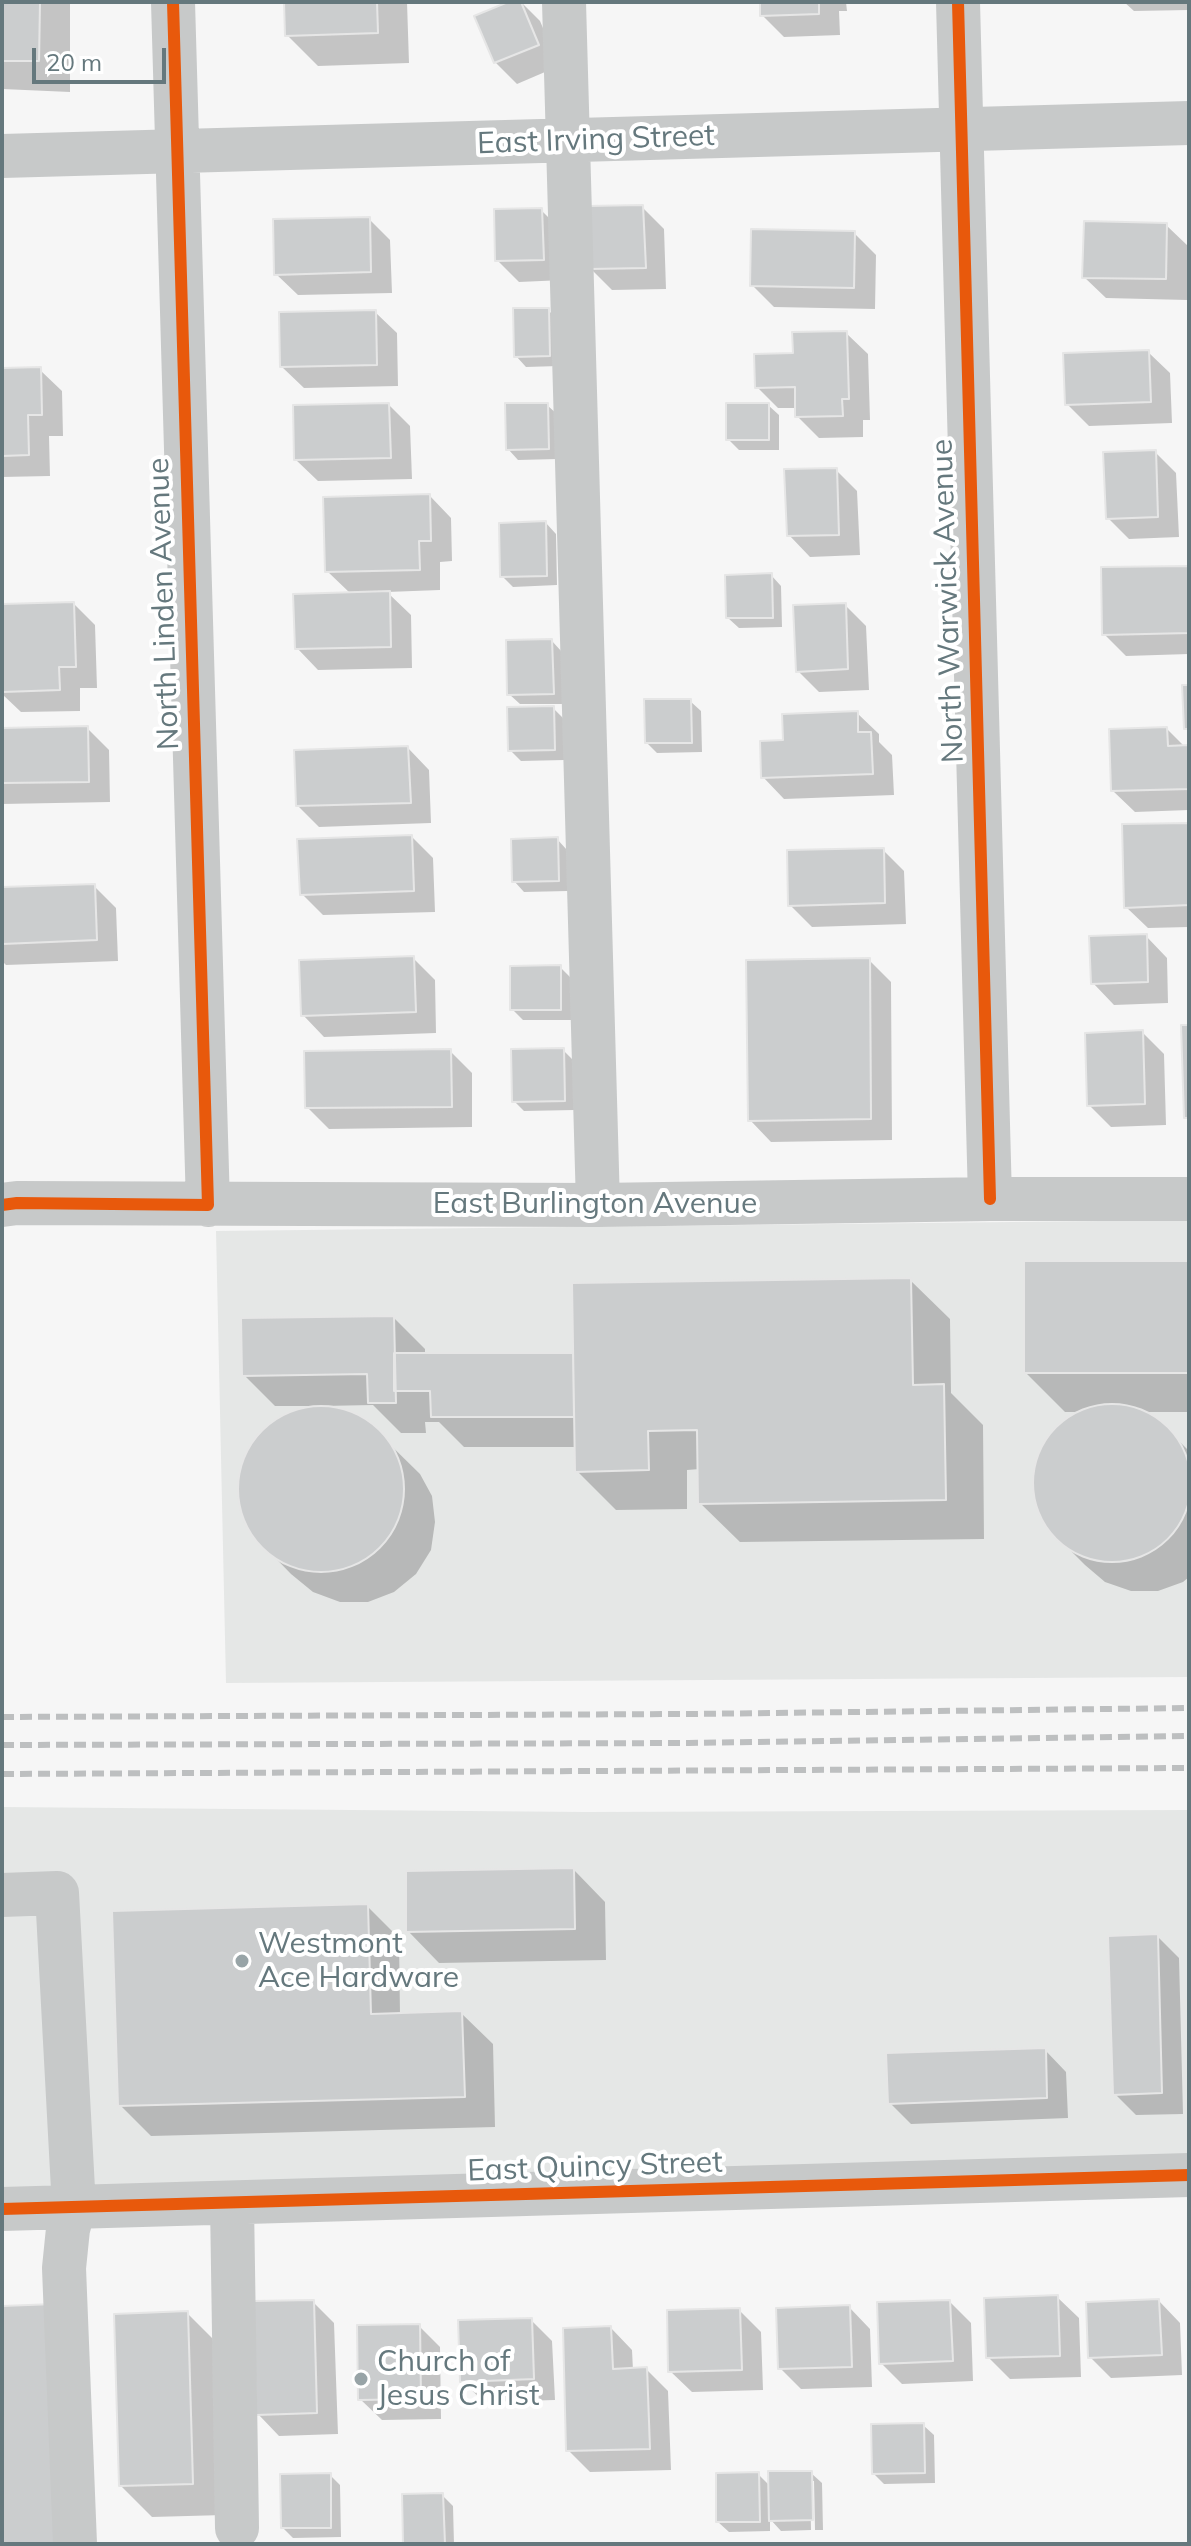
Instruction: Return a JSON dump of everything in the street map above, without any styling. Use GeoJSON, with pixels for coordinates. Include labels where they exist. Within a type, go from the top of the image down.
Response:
{"type":"FeatureCollection","features":[{"type":"Feature","properties":{"kind":"street","name":"North Linden Avenue"},"geometry":{"type":"LineString","coordinates":[[173,2],[208,1205]]}},
{"type":"Feature","properties":{"kind":"street"},"geometry":{"type":"LineString","coordinates":[[564,2],[598,1205]]}},
{"type":"Feature","properties":{"kind":"street","name":"North Warwick Avenue"},"geometry":{"type":"LineString","coordinates":[[958,2],[990,1199]]}},
{"type":"Feature","properties":{"kind":"street","name":"East Irving Street"},"geometry":{"type":"LineString","coordinates":[[2,156],[1189,123]]}},
{"type":"Feature","properties":{"kind":"street","name":"East Burlington Avenue"},"geometry":{"type":"LineString","coordinates":[[2,1205],[598,1205],[1189,1199]]}},
{"type":"Feature","properties":{"kind":"street"},"geometry":{"type":"LineString","coordinates":[[2,1895],[57,1893],[74,2208],[68,2229],[64,2268],[75,2544]]}},
{"type":"Feature","properties":{"kind":"street","name":"East Quincy Street"},"geometry":{"type":"LineString","coordinates":[[2,2209],[1189,2175]]}},
{"type":"Feature","properties":{"kind":"street"},"geometry":{"type":"LineString","coordinates":[[232,2203],[237,2528]]}},
{"type":"Feature","properties":{"kind":"shaded area"},"geometry":{"type":"Polygon","coordinates":[[[1189,1220],[1189,1677],[226,1683],[216,1231],[1189,1220]]]}},
{"type":"Feature","properties":{"kind":"shaded area"},"geometry":{"type":"Polygon","coordinates":[[[2,1807],[585,1812],[1189,1810],[1189,2157],[2,2202],[2,1807]]]}},
{"type":"Feature","properties":{"kind":"building"},"geometry":{"type":"Polygon","coordinates":[[[2,2],[40,2],[39,61],[2,61],[2,2]]]}},
{"type":"Feature","properties":{"kind":"building"},"geometry":{"type":"Polygon","coordinates":[[[284,2],[377,2],[378,33],[285,36],[284,2]]]}},
{"type":"Feature","properties":{"kind":"building"},"geometry":{"type":"Polygon","coordinates":[[[508,2],[521,2],[539,45],[494,63],[474,16],[508,2]]]}},
{"type":"Feature","properties":{"kind":"building"},"geometry":{"type":"Polygon","coordinates":[[[760,2],[819,2],[819,14],[760,16],[760,2]]]}},
{"type":"Feature","properties":{"kind":"building"},"geometry":{"type":"Polygon","coordinates":[[[643,205],[646,268],[589,269],[587,206],[643,205]]]}},
{"type":"Feature","properties":{"kind":"building"},"geometry":{"type":"Polygon","coordinates":[[[542,208],[544,260],[495,261],[494,209],[542,208]]]}},
{"type":"Feature","properties":{"kind":"building"},"geometry":{"type":"Polygon","coordinates":[[[370,217],[371,272],[274,275],[273,219],[370,217]]]}},
{"type":"Feature","properties":{"kind":"building"},"geometry":{"type":"Polygon","coordinates":[[[1084,221],[1167,223],[1166,279],[1082,278],[1084,221]]]}},
{"type":"Feature","properties":{"kind":"building"},"geometry":{"type":"Polygon","coordinates":[[[751,229],[855,231],[854,288],[750,286],[751,229]]]}},
{"type":"Feature","properties":{"kind":"building"},"geometry":{"type":"Polygon","coordinates":[[[513,308],[549,308],[550,356],[514,357],[513,308]]]}},
{"type":"Feature","properties":{"kind":"building"},"geometry":{"type":"Polygon","coordinates":[[[376,310],[377,365],[280,367],[279,312],[376,310]]]}},
{"type":"Feature","properties":{"kind":"building"},"geometry":{"type":"Polygon","coordinates":[[[847,331],[849,399],[842,399],[843,416],[795,417],[795,387],[755,388],[754,354],[793,353],[792,332],[847,331]]]}},
{"type":"Feature","properties":{"kind":"building"},"geometry":{"type":"Polygon","coordinates":[[[1149,350],[1151,402],[1065,405],[1063,353],[1149,350]]]}},
{"type":"Feature","properties":{"kind":"building"},"geometry":{"type":"Polygon","coordinates":[[[41,367],[42,415],[28,415],[29,455],[2,456],[2,368],[41,367]]]}},
{"type":"Feature","properties":{"kind":"building"},"geometry":{"type":"Polygon","coordinates":[[[389,403],[391,458],[294,460],[293,405],[389,403]]]}},
{"type":"Feature","properties":{"kind":"building"},"geometry":{"type":"Polygon","coordinates":[[[505,403],[548,403],[549,449],[506,450],[505,403]]]}},
{"type":"Feature","properties":{"kind":"building"},"geometry":{"type":"Polygon","coordinates":[[[726,403],[769,403],[769,440],[726,440],[726,403]]]}},
{"type":"Feature","properties":{"kind":"building"},"geometry":{"type":"Polygon","coordinates":[[[1156,450],[1158,517],[1106,519],[1103,452],[1156,450]]]}},
{"type":"Feature","properties":{"kind":"building"},"geometry":{"type":"Polygon","coordinates":[[[837,468],[839,535],[787,536],[784,469],[837,468]]]}},
{"type":"Feature","properties":{"kind":"building"},"geometry":{"type":"Polygon","coordinates":[[[430,494],[431,541],[419,541],[420,570],[325,572],[323,497],[430,494]]]}},
{"type":"Feature","properties":{"kind":"building"},"geometry":{"type":"Polygon","coordinates":[[[546,521],[547,576],[500,577],[499,523],[546,521]]]}},
{"type":"Feature","properties":{"kind":"building"},"geometry":{"type":"Polygon","coordinates":[[[1189,566],[1189,633],[1102,635],[1101,567],[1189,566]]]}},
{"type":"Feature","properties":{"kind":"building"},"geometry":{"type":"Polygon","coordinates":[[[772,573],[773,618],[726,618],[725,575],[772,573]]]}},
{"type":"Feature","properties":{"kind":"building"},"geometry":{"type":"Polygon","coordinates":[[[390,591],[391,647],[295,649],[293,594],[390,591]]]}},
{"type":"Feature","properties":{"kind":"building"},"geometry":{"type":"Polygon","coordinates":[[[74,602],[76,667],[59,667],[60,690],[2,692],[2,604],[74,602]]]}},
{"type":"Feature","properties":{"kind":"building"},"geometry":{"type":"Polygon","coordinates":[[[846,603],[848,669],[796,672],[793,605],[846,603]]]}},
{"type":"Feature","properties":{"kind":"building"},"geometry":{"type":"Polygon","coordinates":[[[552,639],[554,694],[507,695],[506,640],[552,639]]]}},
{"type":"Feature","properties":{"kind":"building"},"geometry":{"type":"Polygon","coordinates":[[[1182,685],[1189,685],[1189,729],[1184,729],[1182,685]]]}},
{"type":"Feature","properties":{"kind":"building"},"geometry":{"type":"Polygon","coordinates":[[[644,699],[691,699],[692,743],[645,743],[644,699]]]}},
{"type":"Feature","properties":{"kind":"building"},"geometry":{"type":"Polygon","coordinates":[[[554,706],[555,750],[508,751],[507,707],[554,706]]]}},
{"type":"Feature","properties":{"kind":"building"},"geometry":{"type":"Polygon","coordinates":[[[858,711],[858,732],[871,732],[873,774],[761,778],[760,741],[783,740],[782,714],[858,711]]]}},
{"type":"Feature","properties":{"kind":"building"},"geometry":{"type":"Polygon","coordinates":[[[88,726],[89,782],[2,783],[2,728],[88,726]]]}},
{"type":"Feature","properties":{"kind":"building"},"geometry":{"type":"Polygon","coordinates":[[[1167,727],[1168,746],[1189,745],[1189,789],[1111,791],[1109,729],[1167,727]]]}},
{"type":"Feature","properties":{"kind":"building"},"geometry":{"type":"Polygon","coordinates":[[[408,746],[411,803],[296,806],[294,750],[408,746]]]}},
{"type":"Feature","properties":{"kind":"building"},"geometry":{"type":"Polygon","coordinates":[[[1189,823],[1189,905],[1124,908],[1122,824],[1189,823]]]}},
{"type":"Feature","properties":{"kind":"building"},"geometry":{"type":"Polygon","coordinates":[[[412,835],[414,891],[300,895],[297,839],[412,835]]]}},
{"type":"Feature","properties":{"kind":"building"},"geometry":{"type":"Polygon","coordinates":[[[558,837],[559,881],[512,882],[511,839],[558,837]]]}},
{"type":"Feature","properties":{"kind":"building"},"geometry":{"type":"Polygon","coordinates":[[[884,848],[885,903],[788,906],[787,850],[884,848]]]}},
{"type":"Feature","properties":{"kind":"building"},"geometry":{"type":"Polygon","coordinates":[[[95,884],[97,940],[2,944],[2,887],[95,884]]]}},
{"type":"Feature","properties":{"kind":"building"},"geometry":{"type":"Polygon","coordinates":[[[1147,934],[1148,982],[1091,984],[1089,936],[1147,934]]]}},
{"type":"Feature","properties":{"kind":"building"},"geometry":{"type":"Polygon","coordinates":[[[414,956],[416,1012],[301,1016],[299,960],[414,956]]]}},
{"type":"Feature","properties":{"kind":"building"},"geometry":{"type":"Polygon","coordinates":[[[870,958],[871,1119],[748,1121],[746,960],[870,958]]]}},
{"type":"Feature","properties":{"kind":"building"},"geometry":{"type":"Polygon","coordinates":[[[561,965],[561,1010],[510,1010],[510,966],[561,965]]]}},
{"type":"Feature","properties":{"kind":"building"},"geometry":{"type":"Polygon","coordinates":[[[1181,1025],[1189,1025],[1189,1118],[1184,1118],[1181,1025]]]}},
{"type":"Feature","properties":{"kind":"building"},"geometry":{"type":"Polygon","coordinates":[[[1143,1030],[1145,1104],[1087,1106],[1085,1033],[1143,1030]]]}},
{"type":"Feature","properties":{"kind":"building"},"geometry":{"type":"Polygon","coordinates":[[[564,1048],[565,1101],[512,1102],[511,1049],[564,1048]]]}},
{"type":"Feature","properties":{"kind":"building"},"geometry":{"type":"Polygon","coordinates":[[[451,1049],[452,1107],[305,1108],[304,1051],[451,1049]]]}},
{"type":"Feature","properties":{"kind":"building"},"geometry":{"type":"Polygon","coordinates":[[[1024,1261],[1189,1261],[1189,1373],[1024,1373],[1024,1261]]]}},
{"type":"Feature","properties":{"kind":"building"},"geometry":{"type":"Polygon","coordinates":[[[911,1278],[913,1385],[944,1384],[946,1500],[698,1504],[697,1430],[648,1431],[649,1470],[575,1472],[572,1283],[911,1278]]]}},
{"type":"Feature","properties":{"kind":"building"},"geometry":{"type":"Polygon","coordinates":[[[394,1316],[396,1403],[368,1403],[367,1374],[242,1376],[241,1318],[394,1316]]]}},
{"type":"Feature","properties":{"kind":"building"},"geometry":{"type":"Polygon","coordinates":[[[394,1353],[573,1353],[574,1417],[431,1417],[430,1391],[394,1391],[394,1353]]]}},
{"type":"Feature","properties":{"kind":"building"},"geometry":{"type":"Polygon","coordinates":[[[1112,1404],[1142,1410],[1168,1427],[1185,1453],[1191,1483],[1185,1513],[1168,1539],[1142,1556],[1112,1562],[1082,1556],[1056,1539],[1039,1513],[1033,1483],[1039,1453],[1056,1427],[1082,1410],[1112,1404]]]}},
{"type":"Feature","properties":{"kind":"building"},"geometry":{"type":"Polygon","coordinates":[[[321,1406],[353,1413],[379,1431],[397,1457],[404,1489],[397,1521],[379,1547],[353,1565],[321,1572],[289,1565],[263,1547],[245,1521],[238,1489],[245,1457],[263,1431],[289,1413],[321,1406]]]}},
{"type":"Feature","properties":{"kind":"building"},"geometry":{"type":"Polygon","coordinates":[[[574,1868],[575,1929],[406,1932],[406,1871],[574,1868]]]}},
{"type":"Feature","properties":{"kind":"building","name":"Westmont Ace Hardware"},"geometry":{"type":"Polygon","coordinates":[[[368,1904],[371,2014],[462,2011],[465,2097],[118,2106],[112,1911],[368,1904]]]}},
{"type":"Feature","properties":{"kind":"building"},"geometry":{"type":"Polygon","coordinates":[[[1158,1934],[1162,2093],[1113,2095],[1108,1936],[1158,1934]]]}},
{"type":"Feature","properties":{"kind":"building"},"geometry":{"type":"Polygon","coordinates":[[[1046,2048],[1047,2098],[888,2104],[886,2053],[1046,2048]]]}},
{"type":"Feature","properties":{"kind":"building"},"geometry":{"type":"Polygon","coordinates":[[[1058,2295],[1060,2356],[986,2358],[984,2298],[1058,2295]]]}},
{"type":"Feature","properties":{"kind":"building"},"geometry":{"type":"Polygon","coordinates":[[[1159,2299],[1162,2355],[1088,2358],[1086,2302],[1159,2299]]]}},
{"type":"Feature","properties":{"kind":"building"},"geometry":{"type":"Polygon","coordinates":[[[314,2300],[317,2413],[256,2415],[253,2301],[314,2300]]]}},
{"type":"Feature","properties":{"kind":"building"},"geometry":{"type":"Polygon","coordinates":[[[950,2300],[953,2361],[879,2364],[877,2302],[950,2300]]]}},
{"type":"Feature","properties":{"kind":"building"},"geometry":{"type":"Polygon","coordinates":[[[54,2304],[62,2544],[2,2544],[2,2306],[54,2304]]]}},
{"type":"Feature","properties":{"kind":"building"},"geometry":{"type":"Polygon","coordinates":[[[850,2305],[852,2367],[778,2369],[776,2308],[850,2305]]]}},
{"type":"Feature","properties":{"kind":"building"},"geometry":{"type":"Polygon","coordinates":[[[740,2308],[742,2370],[668,2372],[667,2310],[740,2308]]]}},
{"type":"Feature","properties":{"kind":"building"},"geometry":{"type":"Polygon","coordinates":[[[188,2311],[193,2484],[119,2486],[114,2314],[188,2311]]]}},
{"type":"Feature","properties":{"kind":"building"},"geometry":{"type":"Polygon","coordinates":[[[532,2318],[534,2379],[460,2382],[458,2320],[532,2318]]]}},
{"type":"Feature","properties":{"kind":"building"},"geometry":{"type":"Polygon","coordinates":[[[420,2324],[421,2399],[358,2400],[357,2325],[420,2324]]]}},
{"type":"Feature","properties":{"kind":"building"},"geometry":{"type":"Polygon","coordinates":[[[611,2326],[613,2369],[647,2367],[650,2449],[566,2451],[563,2328],[611,2326]]]}},
{"type":"Feature","properties":{"kind":"building"},"geometry":{"type":"Polygon","coordinates":[[[924,2423],[925,2473],[872,2474],[871,2424],[924,2423]]]}},
{"type":"Feature","properties":{"kind":"building"},"geometry":{"type":"Polygon","coordinates":[[[768,2471],[812,2471],[813,2520],[769,2521],[768,2471]]]}},
{"type":"Feature","properties":{"kind":"building"},"geometry":{"type":"Polygon","coordinates":[[[759,2472],[760,2522],[716,2522],[716,2473],[759,2472]]]}},
{"type":"Feature","properties":{"kind":"building"},"geometry":{"type":"Polygon","coordinates":[[[331,2473],[331,2528],[281,2528],[280,2474],[331,2473]]]}},
{"type":"Feature","properties":{"kind":"building"},"geometry":{"type":"Polygon","coordinates":[[[443,2493],[445,2544],[403,2544],[402,2494],[443,2493]]]}},
{"type":"Feature","properties":{"kind":"railway"},"geometry":{"type":"LineString","coordinates":[[2,1717],[1189,1708]]}},
{"type":"Feature","properties":{"kind":"railway"},"geometry":{"type":"LineString","coordinates":[[2,1745],[689,1743],[1189,1736]]}},
{"type":"Feature","properties":{"kind":"railway"},"geometry":{"type":"LineString","coordinates":[[2,1774],[1189,1768]]}},
{"type":"Feature","properties":{"kind":"cycle path"},"geometry":{"type":"LineString","coordinates":[[2,1205],[208,1205],[173,2]]}},
{"type":"Feature","properties":{"kind":"cycle path"},"geometry":{"type":"LineString","coordinates":[[958,2],[990,1199]]}},
{"type":"Feature","properties":{"kind":"cycle path"},"geometry":{"type":"LineString","coordinates":[[2,2209],[1189,2175]]}},
{"type":"Feature","properties":{"kind":"place","name":"Westmont Ace Hardware"},"geometry":{"type":"Point","coordinates":[242,1961]}},
{"type":"Feature","properties":{"kind":"place","name":"Church of Jesus Christ"},"geometry":{"type":"Point","coordinates":[361,2379]}}]}
